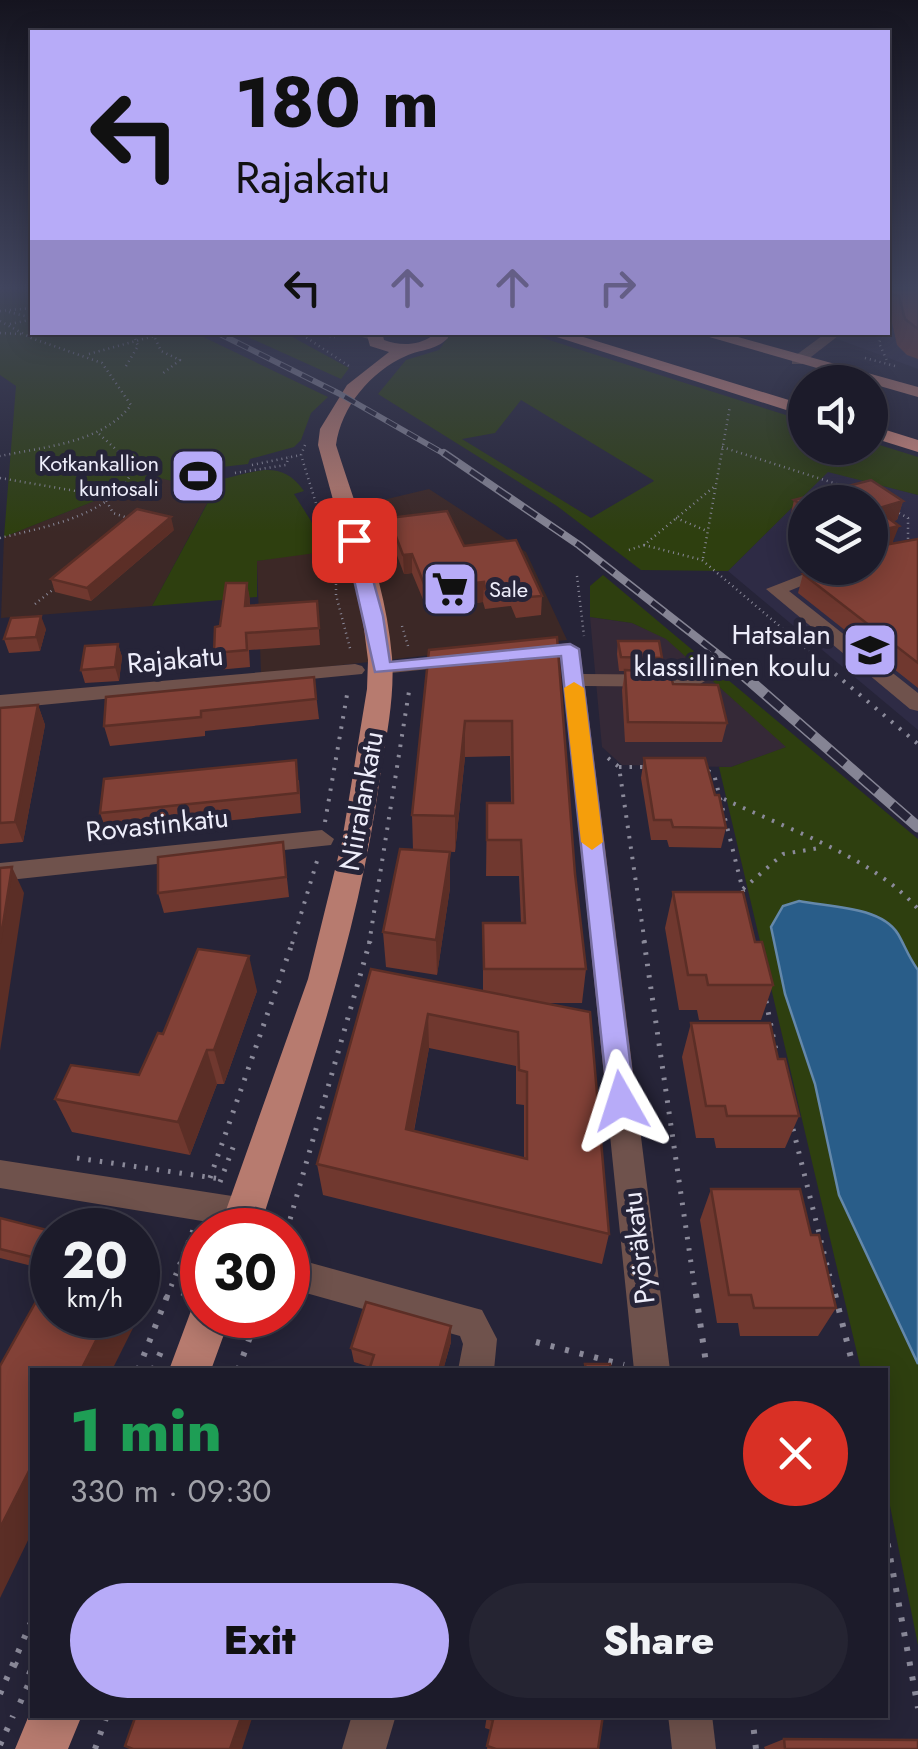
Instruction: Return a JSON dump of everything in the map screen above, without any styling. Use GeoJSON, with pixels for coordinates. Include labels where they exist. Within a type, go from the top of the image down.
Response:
{"type":"FeatureCollection","features":[{"type":"Feature","properties":{"kind":"highway"},"geometry":{"type":"LineString","coordinates":[[674,371],[788,406]]}},
{"type":"Feature","properties":{"kind":"highway"},"geometry":{"type":"LineString","coordinates":[[729,371],[788,389]]}},
{"type":"Feature","properties":{"kind":"highway"},"geometry":{"type":"LineString","coordinates":[[888,419],[918,428]]}},
{"type":"Feature","properties":{"kind":"highway"},"geometry":{"type":"LineString","coordinates":[[888,437],[918,446]]}},
{"type":"Feature","properties":{"kind":"main road","name":"Niiralankatu"},"geometry":{"type":"LineString","coordinates":[[246,1208],[328,963],[365,802],[368,669],[374,616],[327,445],[331,416],[364,371]]}},
{"type":"Feature","properties":{"kind":"main road","name":"Niiralankatu"},"geometry":{"type":"LineString","coordinates":[[362,375],[370,371]]}},
{"type":"Feature","properties":{"kind":"main road"},"geometry":{"type":"LineString","coordinates":[[849,371],[918,392]]}},
{"type":"Feature","properties":{"kind":"main road"},"geometry":{"type":"LineString","coordinates":[[873,371],[918,380]]}},
{"type":"Feature","properties":{"kind":"main road"},"geometry":{"type":"LineString","coordinates":[[191,1368],[202,1338]]}},
{"type":"Feature","properties":{"kind":"main road"},"geometry":{"type":"LineString","coordinates":[[41,1749],[55,1718]]}},
{"type":"Feature","properties":{"kind":"street"},"geometry":{"type":"LineString","coordinates":[[775,588],[788,584]]}},
{"type":"Feature","properties":{"kind":"street"},"geometry":{"type":"LineString","coordinates":[[775,588],[918,704]]}},
{"type":"Feature","properties":{"kind":"street","name":"Rajakatu"},"geometry":{"type":"LineString","coordinates":[[0,702],[570,649]]}},
{"type":"Feature","properties":{"kind":"street","name":"Pyöräkatu"},"geometry":{"type":"LineString","coordinates":[[570,649],[581,680],[643,1368]]}},
{"type":"Feature","properties":{"kind":"street"},"geometry":{"type":"LineString","coordinates":[[581,680],[695,681]]}},
{"type":"Feature","properties":{"kind":"street","name":"Rovastinkatu"},"geometry":{"type":"LineString","coordinates":[[0,872],[322,839]]}},
{"type":"Feature","properties":{"kind":"street"},"geometry":{"type":"LineString","coordinates":[[0,1174],[206,1191],[226,1208]]}},
{"type":"Feature","properties":{"kind":"street"},"geometry":{"type":"LineString","coordinates":[[310,1279],[470,1322],[478,1329],[482,1349],[477,1368]]}},
{"type":"Feature","properties":{"kind":"street"},"geometry":{"type":"LineString","coordinates":[[364,1749],[373,1718]]}},
{"type":"Feature","properties":{"kind":"street"},"geometry":{"type":"LineString","coordinates":[[690,1718],[694,1749]]}},
{"type":"Feature","properties":{"kind":"path"},"geometry":{"type":"LineString","coordinates":[[0,456],[96,432],[120,420],[131,405],[109,371]]}},
{"type":"Feature","properties":{"kind":"path"},"geometry":{"type":"LineString","coordinates":[[162,374],[166,371]]}},
{"type":"Feature","properties":{"kind":"path"},"geometry":{"type":"LineString","coordinates":[[355,371],[362,375]]}},
{"type":"Feature","properties":{"kind":"path"},"geometry":{"type":"LineString","coordinates":[[702,560],[730,406]]}},
{"type":"Feature","properties":{"kind":"path"},"geometry":{"type":"LineString","coordinates":[[0,538],[66,520],[107,500],[126,485],[134,466],[96,432]]}},
{"type":"Feature","properties":{"kind":"path"},"geometry":{"type":"LineString","coordinates":[[139,1368],[184,1260],[279,988],[322,839],[348,688],[368,669],[336,596],[336,568],[301,455],[308,438]]}},
{"type":"Feature","properties":{"kind":"path"},"geometry":{"type":"LineString","coordinates":[[722,447],[841,485]]}},
{"type":"Feature","properties":{"kind":"path"},"geometry":{"type":"LineString","coordinates":[[252,464],[301,455]]}},
{"type":"Feature","properties":{"kind":"path"},"geometry":{"type":"LineString","coordinates":[[235,473],[286,465],[289,458]]}},
{"type":"Feature","properties":{"kind":"path"},"geometry":{"type":"LineString","coordinates":[[0,478],[56,483],[65,490],[93,492],[126,485]]}},
{"type":"Feature","properties":{"kind":"path"},"geometry":{"type":"LineString","coordinates":[[629,550],[644,545],[715,486]]}},
{"type":"Feature","properties":{"kind":"path"},"geometry":{"type":"LineString","coordinates":[[93,492],[107,500],[113,512],[128,518]]}},
{"type":"Feature","properties":{"kind":"path"},"geometry":{"type":"LineString","coordinates":[[894,510],[908,518],[908,550]]}},
{"type":"Feature","properties":{"kind":"path"},"geometry":{"type":"LineString","coordinates":[[676,518],[706,532]]}},
{"type":"Feature","properties":{"kind":"path"},"geometry":{"type":"LineString","coordinates":[[644,545],[702,560],[918,744]]}},
{"type":"Feature","properties":{"kind":"path"},"geometry":{"type":"LineString","coordinates":[[577,576],[581,680]]}},
{"type":"Feature","properties":{"kind":"path"},"geometry":{"type":"LineString","coordinates":[[36,604],[62,582]]}},
{"type":"Feature","properties":{"kind":"path"},"geometry":{"type":"LineString","coordinates":[[740,595],[775,588]]}},
{"type":"Feature","properties":{"kind":"path"},"geometry":{"type":"LineString","coordinates":[[409,647],[417,652]]}},
{"type":"Feature","properties":{"kind":"path"},"geometry":{"type":"LineString","coordinates":[[293,1208],[371,937],[410,682]]}},
{"type":"Feature","properties":{"kind":"path"},"geometry":{"type":"LineString","coordinates":[[596,749],[619,767],[652,767]]}},
{"type":"Feature","properties":{"kind":"path"},"geometry":{"type":"LineString","coordinates":[[619,767],[707,1368]]}},
{"type":"Feature","properties":{"kind":"path"},"geometry":{"type":"LineString","coordinates":[[702,768],[714,774],[745,902]]}},
{"type":"Feature","properties":{"kind":"path"},"geometry":{"type":"LineString","coordinates":[[721,798],[823,847],[852,856],[904,893],[918,909]]}},
{"type":"Feature","properties":{"kind":"path"},"geometry":{"type":"LineString","coordinates":[[742,889],[782,854],[823,847]]}},
{"type":"Feature","properties":{"kind":"path"},"geometry":{"type":"LineString","coordinates":[[766,1000],[780,1071]]}},
{"type":"Feature","properties":{"kind":"path"},"geometry":{"type":"LineString","coordinates":[[792,1124],[853,1368]]}},
{"type":"Feature","properties":{"kind":"path"},"geometry":{"type":"LineString","coordinates":[[68,1156],[206,1191]]}},
{"type":"Feature","properties":{"kind":"path"},"geometry":{"type":"LineString","coordinates":[[206,1191],[220,1179]]}},
{"type":"Feature","properties":{"kind":"path"},"geometry":{"type":"LineString","coordinates":[[239,1368],[250,1338]]}},
{"type":"Feature","properties":{"kind":"path"},"geometry":{"type":"LineString","coordinates":[[536,1342],[639,1368]]}},
{"type":"Feature","properties":{"kind":"path"},"geometry":{"type":"LineString","coordinates":[[888,1545],[918,1708]]}},
{"type":"Feature","properties":{"kind":"path"},"geometry":{"type":"LineString","coordinates":[[0,1694],[30,1625]]}},
{"type":"Feature","properties":{"kind":"path"},"geometry":{"type":"LineString","coordinates":[[14,1664],[30,1672]]}},
{"type":"Feature","properties":{"kind":"path"},"geometry":{"type":"LineString","coordinates":[[94,1749],[106,1718]]}},
{"type":"Feature","properties":{"kind":"path"},"geometry":{"type":"LineString","coordinates":[[752,1718],[756,1749]]}},
{"type":"Feature","properties":{"kind":"shaded area","name":"Hatsalan klassillinen koulu"},"geometry":{"type":"Polygon","coordinates":[[[828,471],[880,485],[814,485],[828,471]]]}},
{"type":"Feature","properties":{"kind":"shaded area"},"geometry":{"type":"Polygon","coordinates":[[[155,477],[214,490],[152,606],[1,618],[4,537],[155,477]]]}},
{"type":"Feature","properties":{"kind":"shaded area","name":"Hatsalan klassillinen koulu"},"geometry":{"type":"Polygon","coordinates":[[[888,487],[918,495],[918,730],[728,571],[788,511],[788,585],[888,585],[888,487]]]}},
{"type":"Feature","properties":{"kind":"shaded area"},"geometry":{"type":"Polygon","coordinates":[[[429,489],[526,552],[567,640],[261,674],[257,561],[373,541],[362,505],[429,489]]]}},
{"type":"Feature","properties":{"kind":"shaded area"},"geometry":{"type":"Polygon","coordinates":[[[590,617],[632,623],[666,638],[787,747],[731,767],[622,765],[602,747],[590,617]]]}},
{"type":"Feature","properties":{"kind":"green space"},"geometry":{"type":"Polygon","coordinates":[[[0,371],[273,371],[328,397],[311,413],[301,440],[294,447],[250,459],[248,464],[213,468],[218,480],[266,470],[295,480],[304,491],[294,494],[311,521],[323,552],[257,561],[257,597],[152,606],[214,491],[155,477],[4,537],[16,386],[0,375],[0,371]]]}},
{"type":"Feature","properties":{"kind":"green space"},"geometry":{"type":"Polygon","coordinates":[[[322,371],[347,371],[341,379],[322,371]]]}},
{"type":"Feature","properties":{"kind":"green space"},"geometry":{"type":"Polygon","coordinates":[[[397,371],[646,371],[788,416],[788,465],[888,465],[888,448],[918,457],[918,495],[828,472],[815,485],[788,485],[788,512],[728,571],[641,570],[557,506],[378,394],[397,371]],[[521,400],[495,433],[462,439],[591,518],[654,481],[521,400]]]}},
{"type":"Feature","properties":{"kind":"green space"},"geometry":{"type":"Polygon","coordinates":[[[603,575],[918,839],[918,970],[897,931],[831,907],[799,901],[771,927],[785,994],[815,1084],[918,1364],[918,1645],[888,1496],[888,1368],[861,1368],[719,767],[731,767],[786,747],[666,639],[632,623],[590,617],[590,586],[603,575]]]}},
{"type":"Feature","properties":{"kind":"water"},"geometry":{"type":"Polygon","coordinates":[[[799,901],[853,909],[879,918],[898,934],[918,970],[918,1364],[839,1195],[815,1084],[785,994],[771,927],[783,906],[799,901]]]}},
{"type":"Feature","properties":{"kind":"building"},"geometry":{"type":"Polygon","coordinates":[[[871,480],[879,485],[852,485],[871,480]]]}},
{"type":"Feature","properties":{"kind":"building"},"geometry":{"type":"Polygon","coordinates":[[[888,491],[903,501],[888,505],[888,491]]]}},
{"type":"Feature","properties":{"kind":"building"},"geometry":{"type":"Polygon","coordinates":[[[137,509],[171,517],[87,588],[51,579],[137,509]]]}},
{"type":"Feature","properties":{"kind":"building"},"geometry":{"type":"Polygon","coordinates":[[[447,511],[464,546],[516,540],[542,596],[517,598],[511,587],[485,589],[484,582],[426,589],[412,554],[403,555],[389,518],[447,511]]]}},
{"type":"Feature","properties":{"kind":"building"},"geometry":{"type":"Polygon","coordinates":[[[918,539],[918,663],[817,585],[888,585],[888,544],[918,539]]]}},
{"type":"Feature","properties":{"kind":"building"},"geometry":{"type":"Polygon","coordinates":[[[226,583],[247,583],[245,606],[317,601],[319,628],[246,633],[247,650],[214,653],[215,627],[220,626],[226,583]]]}},
{"type":"Feature","properties":{"kind":"building"},"geometry":{"type":"Polygon","coordinates":[[[41,616],[36,637],[4,639],[11,618],[41,616]]]}},
{"type":"Feature","properties":{"kind":"building"},"geometry":{"type":"Polygon","coordinates":[[[557,637],[586,969],[484,969],[483,923],[525,923],[521,840],[487,840],[487,803],[513,803],[512,721],[465,721],[455,816],[412,815],[429,650],[557,637]]]}},
{"type":"Feature","properties":{"kind":"building"},"geometry":{"type":"Polygon","coordinates":[[[618,641],[659,641],[662,658],[621,657],[618,641]]]}},
{"type":"Feature","properties":{"kind":"building"},"geometry":{"type":"Polygon","coordinates":[[[118,644],[115,667],[81,670],[85,646],[118,644]]]}},
{"type":"Feature","properties":{"kind":"building"},"geometry":{"type":"Polygon","coordinates":[[[625,670],[670,673],[673,684],[718,685],[727,723],[628,722],[625,670]]]}},
{"type":"Feature","properties":{"kind":"building"},"geometry":{"type":"Polygon","coordinates":[[[314,677],[316,699],[201,711],[201,717],[104,726],[106,697],[314,677]]]}},
{"type":"Feature","properties":{"kind":"building"},"geometry":{"type":"Polygon","coordinates":[[[38,705],[15,822],[0,823],[0,708],[38,705]]]}},
{"type":"Feature","properties":{"kind":"building"},"geometry":{"type":"Polygon","coordinates":[[[644,758],[705,758],[726,828],[673,827],[671,820],[654,820],[644,758]]]}},
{"type":"Feature","properties":{"kind":"building"},"geometry":{"type":"Polygon","coordinates":[[[296,760],[298,793],[100,813],[104,779],[296,760]]]}},
{"type":"Feature","properties":{"kind":"building"},"geometry":{"type":"Polygon","coordinates":[[[283,842],[286,877],[158,893],[158,857],[283,842]]]}},
{"type":"Feature","properties":{"kind":"building"},"geometry":{"type":"Polygon","coordinates":[[[400,849],[450,852],[436,940],[383,932],[400,849]]]}},
{"type":"Feature","properties":{"kind":"building"},"geometry":{"type":"Polygon","coordinates":[[[12,867],[0,943],[0,868],[12,867]]]}},
{"type":"Feature","properties":{"kind":"building"},"geometry":{"type":"Polygon","coordinates":[[[673,892],[743,892],[755,942],[762,942],[773,985],[708,985],[706,975],[688,975],[673,892]]]}},
{"type":"Feature","properties":{"kind":"building"},"geometry":{"type":"Polygon","coordinates":[[[198,949],[249,956],[214,1050],[207,1050],[178,1122],[55,1099],[71,1065],[139,1075],[158,1033],[163,1034],[198,949]]]}},
{"type":"Feature","properties":{"kind":"building"},"geometry":{"type":"Polygon","coordinates":[[[371,969],[590,1012],[609,1234],[317,1164],[371,969]],[[428,1014],[406,1129],[527,1159],[527,1072],[519,1070],[518,1032],[428,1014]]]}},
{"type":"Feature","properties":{"kind":"building"},"geometry":{"type":"Polygon","coordinates":[[[691,1023],[770,1023],[778,1059],[785,1059],[799,1116],[727,1116],[725,1106],[706,1106],[691,1023]]]}},
{"type":"Feature","properties":{"kind":"building"},"geometry":{"type":"Polygon","coordinates":[[[711,1189],[800,1189],[811,1235],[819,1235],[836,1308],[754,1308],[751,1295],[729,1295],[711,1189]]]}},
{"type":"Feature","properties":{"kind":"building"},"geometry":{"type":"Polygon","coordinates":[[[0,1218],[30,1226],[30,1256],[0,1249],[0,1218]]]}},
{"type":"Feature","properties":{"kind":"building"},"geometry":{"type":"Polygon","coordinates":[[[366,1302],[451,1326],[440,1368],[370,1368],[374,1355],[351,1348],[366,1302]]]}},
{"type":"Feature","properties":{"kind":"building"},"geometry":{"type":"Polygon","coordinates":[[[30,1312],[30,1338],[97,1338],[82,1368],[30,1368],[30,1469],[0,1528],[0,1366],[30,1312]]]}},
{"type":"Feature","properties":{"kind":"building"},"geometry":{"type":"Polygon","coordinates":[[[585,1364],[610,1364],[611,1368],[586,1368],[585,1364]]]}},
{"type":"Feature","properties":{"kind":"building"},"geometry":{"type":"Polygon","coordinates":[[[135,1718],[241,1718],[230,1749],[125,1746],[135,1718]]]}},
{"type":"Feature","properties":{"kind":"building"},"geometry":{"type":"Polygon","coordinates":[[[486,1718],[603,1718],[598,1749],[496,1749],[487,1746],[493,1720],[486,1718]]]}},
{"type":"Feature","properties":{"kind":"building"},"geometry":{"type":"Polygon","coordinates":[[[784,1739],[918,1740],[918,1749],[785,1749],[784,1739]]]}},
{"type":"Feature","properties":{"kind":"railway"},"geometry":{"type":"LineString","coordinates":[[293,371],[448,456]]}},
{"type":"Feature","properties":{"kind":"railway"},"geometry":{"type":"LineString","coordinates":[[444,453],[579,545],[737,669]]}},
{"type":"Feature","properties":{"kind":"railway"},"geometry":{"type":"LineString","coordinates":[[734,667],[918,827]]}},
{"type":"Feature","properties":{"kind":"slow traffic"},"geometry":{"type":"LineString","coordinates":[[574,688],[592,842]]}},
{"type":"Feature","properties":{"kind":"place","name":"Kotkankallion kuntosali"},"geometry":{"type":"Point","coordinates":[198,476]}},
{"type":"Feature","properties":{"kind":"place","name":"Sale"},"geometry":{"type":"Point","coordinates":[450,589]}},
{"type":"Feature","properties":{"kind":"place","name":"Hatsalan klassillinen koulu"},"geometry":{"type":"Point","coordinates":[870,650]}},
{"type":"Feature","properties":{"kind":"route"},"geometry":{"type":"LineString","coordinates":[[354,540],[374,616],[382,668],[570,649],[621,1101]]}}]}
